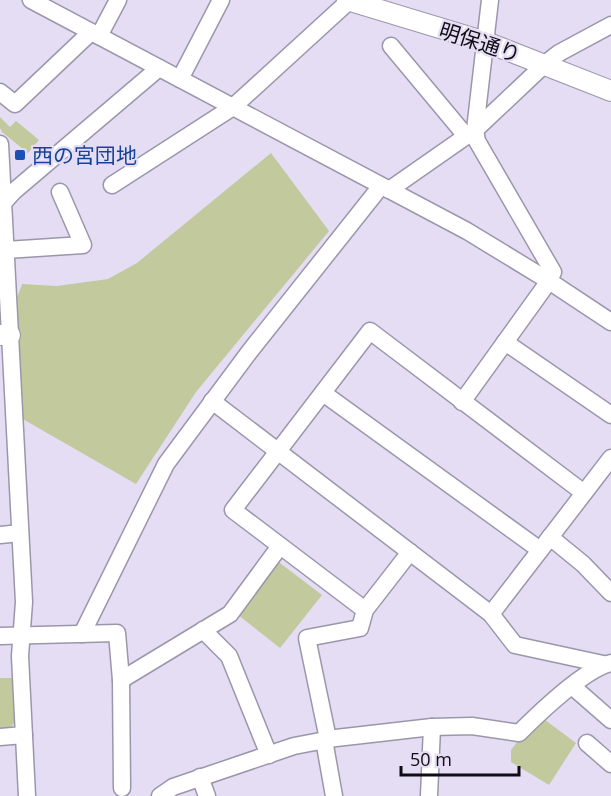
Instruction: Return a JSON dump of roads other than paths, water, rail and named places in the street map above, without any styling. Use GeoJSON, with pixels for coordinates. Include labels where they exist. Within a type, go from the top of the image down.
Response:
{"type":"FeatureCollection","features":[{"type":"Feature","properties":{"kind":"street"},"geometry":{"type":"LineString","coordinates":[[31,0],[467,231],[611,322]]}},
{"type":"Feature","properties":{"kind":"street"},"geometry":{"type":"LineString","coordinates":[[0,92],[15,104],[95,34],[118,0]]}},
{"type":"Feature","properties":{"kind":"street"},"geometry":{"type":"LineString","coordinates":[[180,79],[221,0]]}},
{"type":"Feature","properties":{"kind":"street"},"geometry":{"type":"LineString","coordinates":[[112,185],[233,107],[348,0]]}},
{"type":"Feature","properties":{"kind":"street","name":"明保通り"},"geometry":{"type":"LineString","coordinates":[[348,0],[486,42],[611,91]]}},
{"type":"Feature","properties":{"kind":"street"},"geometry":{"type":"LineString","coordinates":[[471,133],[486,42],[490,0]]}},
{"type":"Feature","properties":{"kind":"street"},"geometry":{"type":"LineString","coordinates":[[82,634],[166,464],[212,401],[385,188],[471,133],[545,64],[560,53],[611,25]]}},
{"type":"Feature","properties":{"kind":"street"},"geometry":{"type":"LineString","coordinates":[[390,46],[477,141],[553,272],[549,281],[462,402]]}},
{"type":"Feature","properties":{"kind":"street"},"geometry":{"type":"LineString","coordinates":[[3,203],[159,68]]}},
{"type":"Feature","properties":{"kind":"street"},"geometry":{"type":"LineString","coordinates":[[0,144],[6,250],[5,335],[8,437],[20,533],[24,602],[20,635],[27,796]]}},
{"type":"Feature","properties":{"kind":"street"},"geometry":{"type":"LineString","coordinates":[[6,250],[83,245],[60,192]]}},
{"type":"Feature","properties":{"kind":"street"},"geometry":{"type":"LineString","coordinates":[[365,610],[233,510],[370,331],[584,493]]}},
{"type":"Feature","properties":{"kind":"street"},"geometry":{"type":"LineString","coordinates":[[506,342],[611,415]]}},
{"type":"Feature","properties":{"kind":"street"},"geometry":{"type":"LineString","coordinates":[[323,393],[545,544],[583,564],[611,593]]}},
{"type":"Feature","properties":{"kind":"street"},"geometry":{"type":"LineString","coordinates":[[212,401],[491,614],[515,645],[607,664]]}},
{"type":"Feature","properties":{"kind":"street"},"geometry":{"type":"LineString","coordinates":[[491,614],[611,458]]}},
{"type":"Feature","properties":{"kind":"street"},"geometry":{"type":"LineString","coordinates":[[0,535],[20,533]]}},
{"type":"Feature","properties":{"kind":"street"},"geometry":{"type":"LineString","coordinates":[[121,680],[230,614],[280,546]]}},
{"type":"Feature","properties":{"kind":"street"},"geometry":{"type":"LineString","coordinates":[[334,796],[307,638],[360,628],[365,610],[410,552]]}},
{"type":"Feature","properties":{"kind":"street"},"geometry":{"type":"LineString","coordinates":[[204,630],[229,656],[269,755]]}},
{"type":"Feature","properties":{"kind":"street"},"geometry":{"type":"LineString","coordinates":[[0,636],[117,633],[121,680],[122,788]]}},
{"type":"Feature","properties":{"kind":"street"},"geometry":{"type":"LineString","coordinates":[[160,796],[173,787],[200,777],[294,746],[326,740],[432,727],[472,726],[519,733],[544,708],[572,686],[607,664]]}},
{"type":"Feature","properties":{"kind":"street"},"geometry":{"type":"LineString","coordinates":[[572,686],[611,720]]}},
{"type":"Feature","properties":{"kind":"street"},"geometry":{"type":"LineString","coordinates":[[429,796],[432,727]]}},
{"type":"Feature","properties":{"kind":"street"},"geometry":{"type":"LineString","coordinates":[[0,736],[24,735]]}},
{"type":"Feature","properties":{"kind":"street"},"geometry":{"type":"LineString","coordinates":[[587,743],[611,764]]}},
{"type":"Feature","properties":{"kind":"street"},"geometry":{"type":"LineString","coordinates":[[200,777],[207,796]]}},
{"type":"Feature","properties":{"kind":"place","name":"西の宮団地"},"geometry":{"type":"Point","coordinates":[20,155]}}]}
